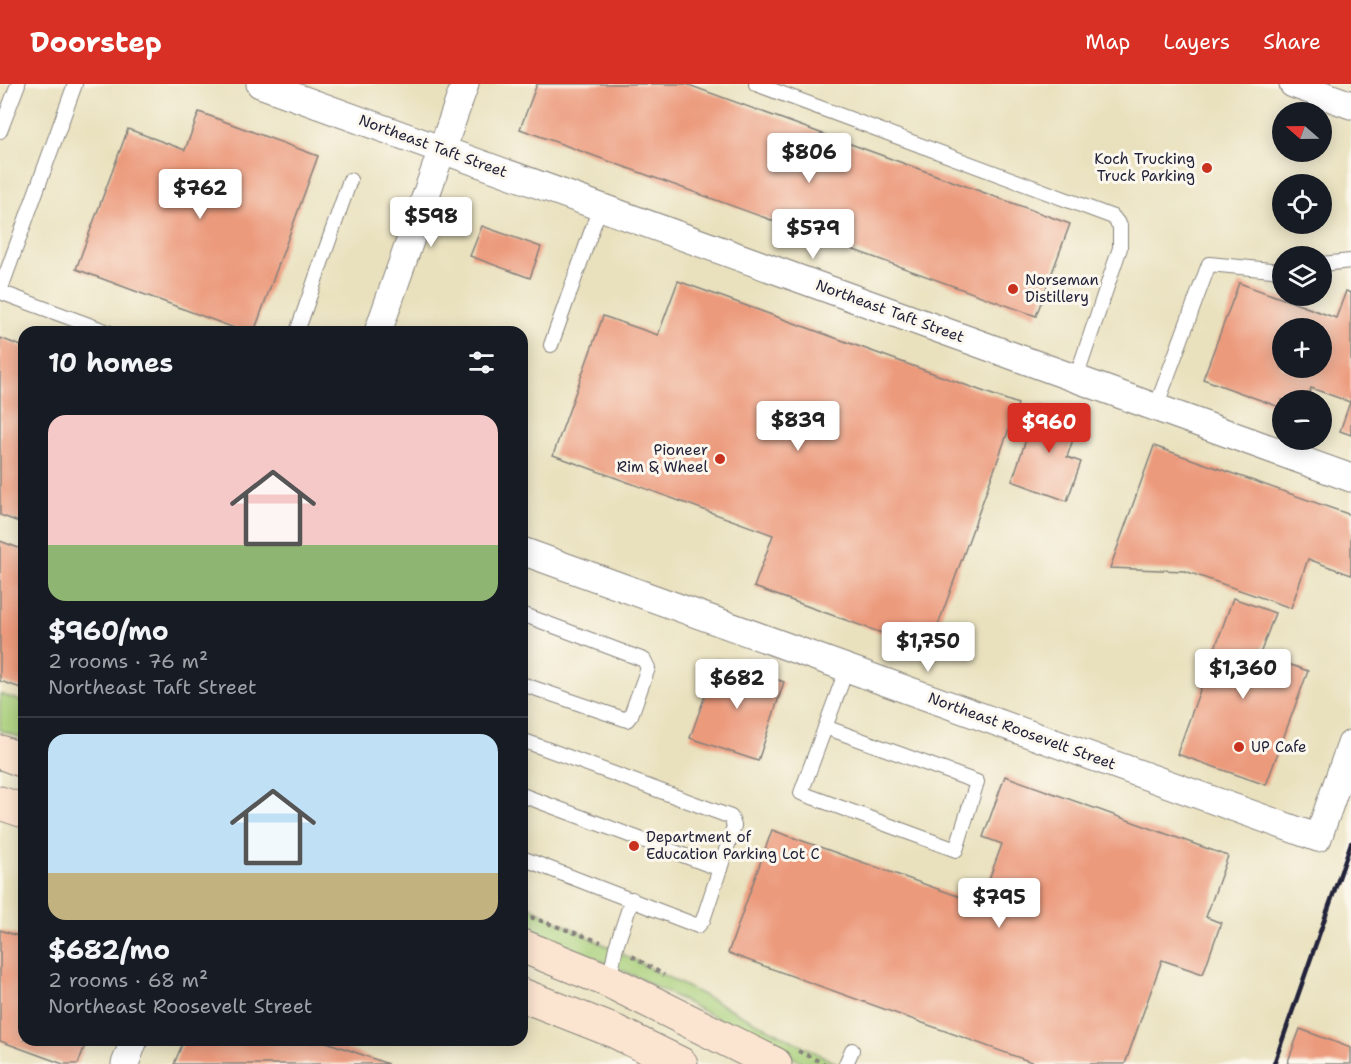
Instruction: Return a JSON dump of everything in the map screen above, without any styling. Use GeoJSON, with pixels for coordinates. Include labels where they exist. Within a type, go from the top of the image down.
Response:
{"type":"FeatureCollection","features":[{"type":"Feature","properties":{"kind":"main road"},"geometry":{"type":"LineString","coordinates":[[0,752],[18,759]]}},
{"type":"Feature","properties":{"kind":"main road"},"geometry":{"type":"LineString","coordinates":[[0,802],[18,809]]}},
{"type":"Feature","properties":{"kind":"main road"},"geometry":{"type":"LineString","coordinates":[[528,948],[609,981],[775,1064]]}},
{"type":"Feature","properties":{"kind":"main road"},"geometry":{"type":"LineString","coordinates":[[528,997],[616,1032],[681,1064]]}},
{"type":"Feature","properties":{"kind":"street","name":"Northeast Taft Street"},"geometry":{"type":"LineString","coordinates":[[260,84],[1351,478]]}},
{"type":"Feature","properties":{"kind":"street"},"geometry":{"type":"LineString","coordinates":[[380,326],[465,84]]}},
{"type":"Feature","properties":{"kind":"street"},"geometry":{"type":"LineString","coordinates":[[1293,84],[1351,105]]}},
{"type":"Feature","properties":{"kind":"street","name":"Northeast Roosevelt Street"},"geometry":{"type":"LineString","coordinates":[[528,553],[1318,838],[1351,744]]}},
{"type":"Feature","properties":{"kind":"street"},"geometry":{"type":"LineString","coordinates":[[125,1064],[132,1046]]}},
{"type":"Feature","properties":{"kind":"lane"},"geometry":{"type":"LineString","coordinates":[[0,131],[18,84]]}},
{"type":"Feature","properties":{"kind":"lane"},"geometry":{"type":"LineString","coordinates":[[75,84],[0,292],[92,326]]}},
{"type":"Feature","properties":{"kind":"lane"},"geometry":{"type":"LineString","coordinates":[[756,84],[1113,217],[1120,226],[1120,248],[1076,378]]}},
{"type":"Feature","properties":{"kind":"lane"},"geometry":{"type":"LineString","coordinates":[[299,326],[351,180]]}},
{"type":"Feature","properties":{"kind":"lane"},"geometry":{"type":"LineString","coordinates":[[551,345],[600,207]]}},
{"type":"Feature","properties":{"kind":"lane"},"geometry":{"type":"LineString","coordinates":[[0,248],[13,254]]}},
{"type":"Feature","properties":{"kind":"lane"},"geometry":{"type":"LineString","coordinates":[[1332,263],[1351,261]]}},
{"type":"Feature","properties":{"kind":"lane"},"geometry":{"type":"LineString","coordinates":[[1156,407],[1209,264],[1272,270]]}},
{"type":"Feature","properties":{"kind":"lane"},"geometry":{"type":"LineString","coordinates":[[528,616],[644,660],[648,668],[631,715],[627,720],[528,686]]}},
{"type":"Feature","properties":{"kind":"lane"},"geometry":{"type":"LineString","coordinates":[[825,727],[977,782],[956,850],[801,793],[825,727],[847,668]]}},
{"type":"Feature","properties":{"kind":"lane"},"geometry":{"type":"LineString","coordinates":[[528,742],[731,817],[734,826],[704,920],[698,926],[528,860]]}},
{"type":"Feature","properties":{"kind":"lane"},"geometry":{"type":"LineString","coordinates":[[528,797],[720,869]]}},
{"type":"Feature","properties":{"kind":"lane"},"geometry":{"type":"LineString","coordinates":[[609,981],[616,947],[632,899]]}},
{"type":"Feature","properties":{"kind":"lane"},"geometry":{"type":"LineString","coordinates":[[846,1064],[852,1050]]}},
{"type":"Feature","properties":{"kind":"green space"},"geometry":{"type":"Polygon","coordinates":[[[0,694],[18,700],[18,737],[0,730],[0,694]]]}},
{"type":"Feature","properties":{"kind":"green space"},"geometry":{"type":"Polygon","coordinates":[[[528,906],[838,1064],[806,1064],[639,978],[528,928],[528,906]]]}},
{"type":"Feature","properties":{"kind":"building"},"geometry":{"type":"Polygon","coordinates":[[[537,84],[686,84],[1070,224],[1036,316],[520,129],[537,84]]]}},
{"type":"Feature","properties":{"kind":"building"},"geometry":{"type":"Polygon","coordinates":[[[199,112],[318,156],[256,326],[229,326],[76,269],[128,129],[185,150],[199,112]]]}},
{"type":"Feature","properties":{"kind":"building"},"geometry":{"type":"Polygon","coordinates":[[[482,226],[541,247],[530,278],[470,256],[482,226]]]}},
{"type":"Feature","properties":{"kind":"building"},"geometry":{"type":"Polygon","coordinates":[[[678,281],[1018,404],[929,650],[754,587],[773,535],[553,455],[603,316],[658,335],[678,281]]]}},
{"type":"Feature","properties":{"kind":"building"},"geometry":{"type":"Polygon","coordinates":[[[1239,283],[1272,295],[1272,306],[1303,306],[1336,318],[1346,291],[1351,293],[1351,435],[1340,431],[1350,402],[1332,396],[1332,390],[1311,388],[1310,390],[1272,390],[1272,404],[1203,379],[1239,283]]]}},
{"type":"Feature","properties":{"kind":"building"},"geometry":{"type":"Polygon","coordinates":[[[0,338],[18,345],[18,522],[0,515],[0,338]]]}},
{"type":"Feature","properties":{"kind":"building"},"geometry":{"type":"Polygon","coordinates":[[[1038,404],[1080,419],[1067,457],[1081,462],[1067,501],[1012,481],[1038,404]]]}},
{"type":"Feature","properties":{"kind":"building"},"geometry":{"type":"Polygon","coordinates":[[[1154,446],[1351,515],[1351,575],[1308,559],[1291,608],[1185,571],[1110,568],[1154,446]]]}},
{"type":"Feature","properties":{"kind":"building"},"geometry":{"type":"Polygon","coordinates":[[[0,541],[18,548],[18,687],[0,681],[0,541]]]}},
{"type":"Feature","properties":{"kind":"building"},"geometry":{"type":"Polygon","coordinates":[[[1233,598],[1275,613],[1260,654],[1308,671],[1266,785],[1177,754],[1233,598]]]}},
{"type":"Feature","properties":{"kind":"building"},"geometry":{"type":"Polygon","coordinates":[[[718,659],[784,682],[758,761],[690,738],[718,659]]]}},
{"type":"Feature","properties":{"kind":"building"},"geometry":{"type":"Polygon","coordinates":[[[1005,776],[1228,856],[1206,917],[1221,923],[1203,974],[1162,960],[1125,1064],[1037,1064],[728,953],[772,830],[980,904],[1002,844],[983,837],[1005,776]]]}},
{"type":"Feature","properties":{"kind":"building"},"geometry":{"type":"Polygon","coordinates":[[[0,930],[18,936],[18,1046],[85,1046],[78,1064],[63,1064],[0,1041],[0,930]]]}},
{"type":"Feature","properties":{"kind":"building"},"geometry":{"type":"Polygon","coordinates":[[[1300,1029],[1351,1048],[1351,1064],[1287,1064],[1300,1029]]]}},
{"type":"Feature","properties":{"kind":"building"},"geometry":{"type":"Polygon","coordinates":[[[182,1046],[338,1046],[388,1064],[174,1064],[182,1046]]]}},
{"type":"Feature","properties":{"kind":"railway"},"geometry":{"type":"LineString","coordinates":[[1274,1064],[1351,843]]}},
{"type":"Feature","properties":{"kind":"place","name":"Koch Trucking Truck Parking"},"geometry":{"type":"Point","coordinates":[1207,168]}},
{"type":"Feature","properties":{"kind":"place","name":"Norseman Distillery"},"geometry":{"type":"Point","coordinates":[1013,289]}},
{"type":"Feature","properties":{"kind":"place","name":"Pioneer Rim & Wheel"},"geometry":{"type":"Point","coordinates":[720,459]}},
{"type":"Feature","properties":{"kind":"place","name":"UP Cafe"},"geometry":{"type":"Point","coordinates":[1239,747]}},
{"type":"Feature","properties":{"kind":"place","name":"Department of Education Parking Lot C"},"geometry":{"type":"Point","coordinates":[634,846]}}]}
